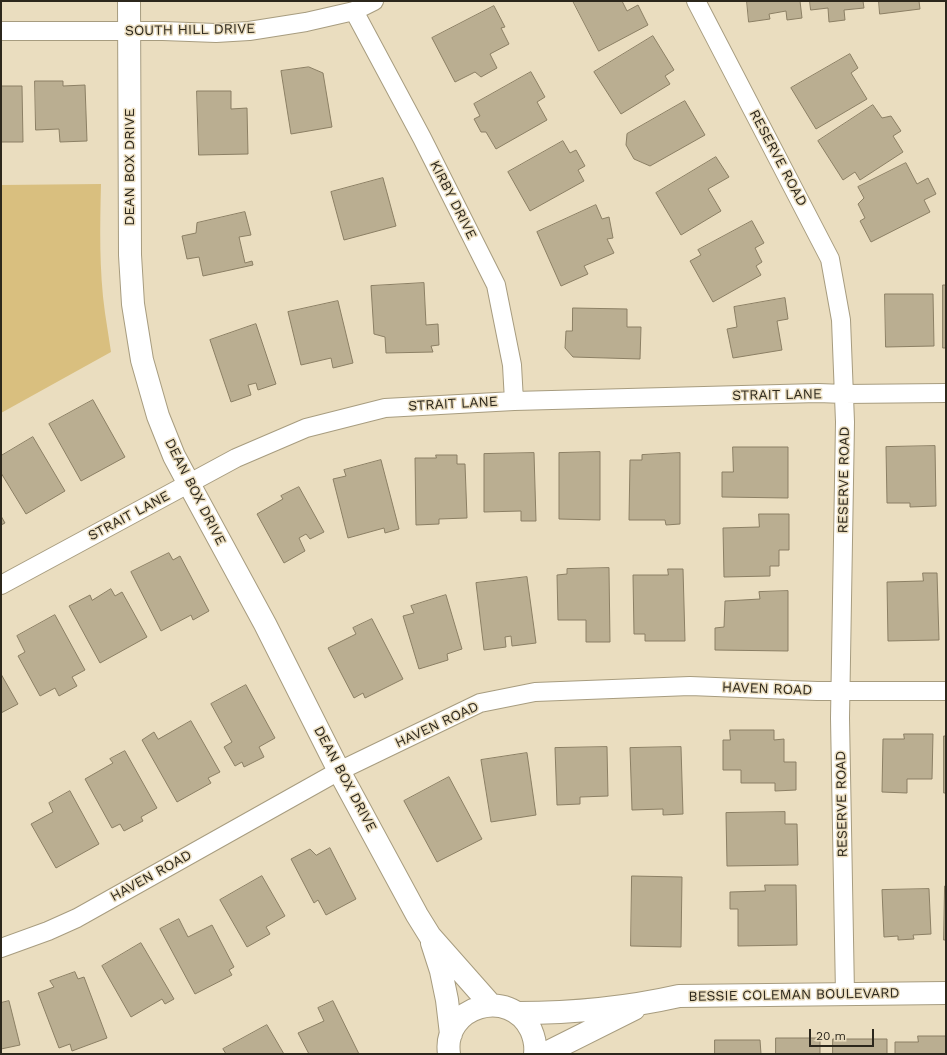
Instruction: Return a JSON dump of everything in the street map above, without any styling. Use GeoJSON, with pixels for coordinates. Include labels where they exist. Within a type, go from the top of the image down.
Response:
{"type":"FeatureCollection","features":[{"type":"Feature","properties":{"kind":"street","name":"DEAN BOX DRIVE"},"geometry":{"type":"LineString","coordinates":[[129,1],[130,255],[133,304],[142,360],[158,416],[174,456],[265,624],[339,771],[414,908],[430,936],[491,1005]]}},
{"type":"Feature","properties":{"kind":"street","name":"SOUTH HILL DRIVE"},"geometry":{"type":"LineString","coordinates":[[1,31],[216,33],[249,31],[298,23],[354,11],[374,1]]}},
{"type":"Feature","properties":{"kind":"street","name":"RESERVE ROAD"},"geometry":{"type":"LineString","coordinates":[[696,1],[830,259],[841,320],[844,394],[841,691],[845,994]]}},
{"type":"Feature","properties":{"kind":"street","name":"KIRBY DRIVE"},"geometry":{"type":"LineString","coordinates":[[354,11],[422,138],[496,285],[512,365],[514,401]]}},
{"type":"Feature","properties":{"kind":"street","name":"STRAIT LANE"},"geometry":{"type":"LineString","coordinates":[[1,585],[236,458],[306,428],[385,408],[514,401],[818,393],[946,393]]}},
{"type":"Feature","properties":{"kind":"street","name":"HAVEN ROAD"},"geometry":{"type":"LineString","coordinates":[[1,948],[48,931],[77,918],[339,771],[480,703],[535,692],[690,686],[817,691],[946,691]]}},
{"type":"Feature","properties":{"kind":"street","name":"DEAN BOX DRIVE"},"geometry":{"type":"LineString","coordinates":[[430,936],[441,971],[447,1000],[447,1048]]}},
{"type":"Feature","properties":{"kind":"street","name":"BESSIE COLEMAN BOULEVARD"},"geometry":{"type":"LineString","coordinates":[[518,1014],[573,1011],[644,1004],[679,996],[946,993]]}},
{"type":"Feature","properties":{"kind":"street","name":"BESSIE COLEMAN BOULEVARD"},"geometry":{"type":"LineString","coordinates":[[545,1054],[644,1004]]}},
{"type":"Feature","properties":{"kind":"street"},"geometry":{"type":"LineString","coordinates":[[447,1048],[457,1023],[466,1014],[478,1007],[491,1005],[506,1007],[518,1014],[528,1024],[534,1036],[536,1050],[535,1054]]}},
{"type":"Feature","properties":{"kind":"shaded area"},"geometry":{"type":"Polygon","coordinates":[[[101,184],[100,232],[102,281],[111,352],[1,413],[1,185],[101,184]]]}},
{"type":"Feature","properties":{"kind":"building"},"geometry":{"type":"Polygon","coordinates":[[[573,1],[622,1],[627,11],[638,5],[648,25],[599,51],[573,1]]]}},
{"type":"Feature","properties":{"kind":"building"},"geometry":{"type":"Polygon","coordinates":[[[747,1],[800,1],[802,18],[787,20],[786,11],[769,14],[770,19],[749,22],[747,1]]]}},
{"type":"Feature","properties":{"kind":"building"},"geometry":{"type":"Polygon","coordinates":[[[810,1],[863,1],[864,8],[844,10],[845,20],[829,22],[828,8],[811,10],[810,1]]]}},
{"type":"Feature","properties":{"kind":"building"},"geometry":{"type":"Polygon","coordinates":[[[879,1],[919,1],[920,9],[880,14],[879,1]]]}},
{"type":"Feature","properties":{"kind":"building"},"geometry":{"type":"Polygon","coordinates":[[[494,6],[505,27],[501,28],[509,44],[490,54],[497,68],[481,77],[475,72],[455,82],[432,38],[494,6]]]}},
{"type":"Feature","properties":{"kind":"building"},"geometry":{"type":"Polygon","coordinates":[[[653,36],[674,70],[665,76],[670,84],[621,114],[594,72],[653,36]]]}},
{"type":"Feature","properties":{"kind":"building"},"geometry":{"type":"Polygon","coordinates":[[[850,54],[858,68],[851,73],[867,99],[816,129],[791,88],[850,54]]]}},
{"type":"Feature","properties":{"kind":"building"},"geometry":{"type":"Polygon","coordinates":[[[309,67],[323,73],[332,127],[291,134],[281,71],[309,67]]]}},
{"type":"Feature","properties":{"kind":"building"},"geometry":{"type":"Polygon","coordinates":[[[531,72],[545,97],[537,102],[547,120],[496,149],[486,132],[481,132],[474,119],[480,116],[474,104],[531,72]]]}},
{"type":"Feature","properties":{"kind":"building"},"geometry":{"type":"Polygon","coordinates":[[[35,81],[63,81],[63,86],[85,85],[87,141],[60,142],[59,129],[36,130],[35,81]]]}},
{"type":"Feature","properties":{"kind":"building"},"geometry":{"type":"Polygon","coordinates":[[[1,86],[22,86],[23,142],[1,142],[1,86]]]}},
{"type":"Feature","properties":{"kind":"building"},"geometry":{"type":"Polygon","coordinates":[[[197,91],[231,91],[231,109],[247,108],[248,154],[199,155],[197,91]]]}},
{"type":"Feature","properties":{"kind":"building"},"geometry":{"type":"Polygon","coordinates":[[[685,101],[705,135],[650,166],[634,159],[626,145],[627,134],[685,101]]]}},
{"type":"Feature","properties":{"kind":"building"},"geometry":{"type":"Polygon","coordinates":[[[873,105],[882,118],[891,116],[901,131],[893,136],[903,152],[860,180],[855,172],[843,180],[818,141],[873,105]]]}},
{"type":"Feature","properties":{"kind":"building"},"geometry":{"type":"Polygon","coordinates":[[[563,141],[570,153],[576,150],[585,166],[578,170],[584,181],[530,211],[508,172],[563,141]]]}},
{"type":"Feature","properties":{"kind":"building"},"geometry":{"type":"Polygon","coordinates":[[[716,157],[729,177],[708,189],[721,211],[681,235],[656,193],[716,157]]]}},
{"type":"Feature","properties":{"kind":"building"},"geometry":{"type":"Polygon","coordinates":[[[906,163],[917,184],[928,178],[936,194],[924,200],[930,212],[871,242],[860,221],[865,218],[858,204],[864,198],[858,187],[906,163]]]}},
{"type":"Feature","properties":{"kind":"building"},"geometry":{"type":"Polygon","coordinates":[[[383,178],[396,226],[344,240],[331,192],[383,178]]]}},
{"type":"Feature","properties":{"kind":"building"},"geometry":{"type":"Polygon","coordinates":[[[596,205],[602,219],[609,217],[613,238],[607,239],[614,253],[584,266],[588,274],[561,286],[537,232],[596,205]]]}},
{"type":"Feature","properties":{"kind":"building"},"geometry":{"type":"Polygon","coordinates":[[[245,212],[251,235],[239,237],[245,263],[252,261],[253,265],[203,276],[199,257],[187,259],[182,236],[196,233],[197,223],[245,212]]]}},
{"type":"Feature","properties":{"kind":"building"},"geometry":{"type":"Polygon","coordinates":[[[752,221],[764,243],[755,248],[762,262],[756,266],[761,275],[713,302],[690,261],[701,255],[698,250],[752,221]]]}},
{"type":"Feature","properties":{"kind":"building"},"geometry":{"type":"Polygon","coordinates":[[[424,283],[426,325],[438,324],[439,345],[431,346],[433,352],[386,353],[385,337],[374,334],[371,286],[424,283]]]}},
{"type":"Feature","properties":{"kind":"building"},"geometry":{"type":"Polygon","coordinates":[[[943,285],[946,285],[946,348],[943,348],[943,285]]]}},
{"type":"Feature","properties":{"kind":"building"},"geometry":{"type":"Polygon","coordinates":[[[885,294],[933,294],[934,346],[886,347],[885,294]]]}},
{"type":"Feature","properties":{"kind":"building"},"geometry":{"type":"Polygon","coordinates":[[[785,298],[788,319],[777,321],[782,350],[733,358],[727,329],[737,327],[734,307],[785,298]]]}},
{"type":"Feature","properties":{"kind":"building"},"geometry":{"type":"Polygon","coordinates":[[[338,301],[353,363],[333,368],[331,358],[301,365],[288,312],[338,301]]]}},
{"type":"Feature","properties":{"kind":"building"},"geometry":{"type":"Polygon","coordinates":[[[573,308],[627,309],[627,327],[641,327],[640,359],[573,357],[565,348],[566,331],[572,331],[573,308]]]}},
{"type":"Feature","properties":{"kind":"building"},"geometry":{"type":"Polygon","coordinates":[[[256,324],[276,384],[258,390],[256,383],[248,385],[251,395],[231,402],[210,340],[256,324]]]}},
{"type":"Feature","properties":{"kind":"building"},"geometry":{"type":"Polygon","coordinates":[[[93,400],[125,457],[81,481],[49,424],[93,400]]]}},
{"type":"Feature","properties":{"kind":"building"},"geometry":{"type":"Polygon","coordinates":[[[33,437],[65,491],[26,514],[1,473],[1,456],[33,437]]]}},
{"type":"Feature","properties":{"kind":"building"},"geometry":{"type":"Polygon","coordinates":[[[935,446],[936,506],[910,507],[910,503],[887,503],[886,447],[935,446]]]}},
{"type":"Feature","properties":{"kind":"building"},"geometry":{"type":"Polygon","coordinates":[[[733,447],[788,447],[788,498],[722,497],[722,472],[733,472],[733,447]]]}},
{"type":"Feature","properties":{"kind":"building"},"geometry":{"type":"Polygon","coordinates":[[[600,452],[600,520],[559,519],[559,453],[600,452]]]}},
{"type":"Feature","properties":{"kind":"building"},"geometry":{"type":"Polygon","coordinates":[[[534,453],[536,521],[521,521],[521,511],[484,512],[484,454],[534,453]]]}},
{"type":"Feature","properties":{"kind":"building"},"geometry":{"type":"Polygon","coordinates":[[[680,453],[680,524],[666,525],[665,520],[629,520],[630,460],[642,460],[642,455],[680,453]]]}},
{"type":"Feature","properties":{"kind":"building"},"geometry":{"type":"Polygon","coordinates":[[[436,455],[457,455],[457,464],[465,464],[467,518],[439,519],[439,524],[416,525],[415,458],[436,458],[436,455]]]}},
{"type":"Feature","properties":{"kind":"building"},"geometry":{"type":"Polygon","coordinates":[[[381,460],[399,529],[385,533],[384,528],[348,538],[333,479],[346,476],[344,470],[381,460]]]}},
{"type":"Feature","properties":{"kind":"building"},"geometry":{"type":"Polygon","coordinates":[[[299,487],[324,532],[310,539],[306,534],[299,538],[305,551],[284,563],[257,514],[283,499],[281,496],[299,487]]]}},
{"type":"Feature","properties":{"kind":"building"},"geometry":{"type":"Polygon","coordinates":[[[759,514],[789,514],[789,550],[779,550],[779,566],[770,566],[770,576],[724,577],[723,528],[759,527],[759,514]]]}},
{"type":"Feature","properties":{"kind":"building"},"geometry":{"type":"Polygon","coordinates":[[[1,516],[5,523],[1,525],[1,516]]]}},
{"type":"Feature","properties":{"kind":"building"},"geometry":{"type":"Polygon","coordinates":[[[169,553],[173,560],[180,556],[209,611],[193,620],[191,615],[161,631],[131,572],[169,553]]]}},
{"type":"Feature","properties":{"kind":"building"},"geometry":{"type":"Polygon","coordinates":[[[609,568],[610,642],[586,642],[586,620],[558,620],[557,575],[567,574],[567,569],[609,568]]]}},
{"type":"Feature","properties":{"kind":"building"},"geometry":{"type":"Polygon","coordinates":[[[668,569],[683,569],[685,641],[645,641],[645,634],[634,634],[633,575],[668,575],[668,569]]]}},
{"type":"Feature","properties":{"kind":"building"},"geometry":{"type":"Polygon","coordinates":[[[923,573],[937,573],[939,640],[888,641],[887,582],[923,581],[923,573]]]}},
{"type":"Feature","properties":{"kind":"building"},"geometry":{"type":"Polygon","coordinates":[[[527,577],[536,643],[512,646],[511,636],[505,637],[506,647],[484,650],[476,583],[527,577]]]}},
{"type":"Feature","properties":{"kind":"building"},"geometry":{"type":"Polygon","coordinates":[[[111,589],[115,596],[122,592],[147,637],[100,663],[69,606],[90,595],[92,600],[111,589]]]}},
{"type":"Feature","properties":{"kind":"building"},"geometry":{"type":"Polygon","coordinates":[[[788,591],[788,651],[715,650],[715,628],[724,627],[725,601],[760,599],[759,592],[788,591]]]}},
{"type":"Feature","properties":{"kind":"building"},"geometry":{"type":"Polygon","coordinates":[[[446,595],[462,649],[447,654],[448,660],[419,669],[403,616],[414,613],[411,606],[446,595]]]}},
{"type":"Feature","properties":{"kind":"building"},"geometry":{"type":"Polygon","coordinates":[[[55,615],[85,670],[72,677],[77,686],[59,696],[55,688],[40,696],[18,656],[25,652],[17,636],[55,615]]]}},
{"type":"Feature","properties":{"kind":"building"},"geometry":{"type":"Polygon","coordinates":[[[372,619],[403,679],[365,698],[363,693],[354,698],[328,648],[356,634],[353,628],[372,619]]]}},
{"type":"Feature","properties":{"kind":"building"},"geometry":{"type":"Polygon","coordinates":[[[1,674],[18,704],[1,713],[1,674]]]}},
{"type":"Feature","properties":{"kind":"building"},"geometry":{"type":"Polygon","coordinates":[[[246,685],[275,738],[259,747],[264,757],[244,767],[242,762],[235,766],[224,747],[232,742],[211,704],[246,685]]]}},
{"type":"Feature","properties":{"kind":"building"},"geometry":{"type":"Polygon","coordinates":[[[191,721],[220,772],[208,778],[211,783],[177,802],[142,740],[154,732],[158,739],[191,721]]]}},
{"type":"Feature","properties":{"kind":"building"},"geometry":{"type":"Polygon","coordinates":[[[730,730],[774,730],[774,740],[784,739],[784,762],[796,762],[796,790],[775,791],[775,783],[741,783],[741,770],[723,770],[723,740],[730,740],[730,730]]]}},
{"type":"Feature","properties":{"kind":"building"},"geometry":{"type":"Polygon","coordinates":[[[904,734],[933,734],[932,779],[907,779],[907,793],[882,792],[883,739],[904,739],[904,734]]]}},
{"type":"Feature","properties":{"kind":"building"},"geometry":{"type":"Polygon","coordinates":[[[944,736],[946,736],[946,793],[944,793],[944,736]]]}},
{"type":"Feature","properties":{"kind":"building"},"geometry":{"type":"Polygon","coordinates":[[[607,747],[608,796],[580,797],[580,804],[557,805],[555,748],[607,747]]]}},
{"type":"Feature","properties":{"kind":"building"},"geometry":{"type":"Polygon","coordinates":[[[681,747],[683,814],[663,815],[663,809],[632,810],[630,748],[681,747]]]}},
{"type":"Feature","properties":{"kind":"building"},"geometry":{"type":"Polygon","coordinates":[[[125,751],[157,808],[141,817],[143,821],[124,831],[120,824],[112,828],[85,779],[113,763],[110,759],[125,751]]]}},
{"type":"Feature","properties":{"kind":"building"},"geometry":{"type":"Polygon","coordinates":[[[527,753],[536,815],[491,822],[481,760],[527,753]]]}},
{"type":"Feature","properties":{"kind":"building"},"geometry":{"type":"Polygon","coordinates":[[[449,777],[482,839],[437,862],[404,801],[449,777]]]}},
{"type":"Feature","properties":{"kind":"building"},"geometry":{"type":"Polygon","coordinates":[[[70,791],[99,844],[56,868],[31,824],[53,812],[49,803],[70,791]]]}},
{"type":"Feature","properties":{"kind":"building"},"geometry":{"type":"Polygon","coordinates":[[[785,812],[785,824],[797,824],[798,865],[727,866],[726,813],[785,812]]]}},
{"type":"Feature","properties":{"kind":"building"},"geometry":{"type":"Polygon","coordinates":[[[330,848],[356,899],[326,915],[318,900],[314,903],[291,859],[310,849],[316,855],[330,848]]]}},
{"type":"Feature","properties":{"kind":"building"},"geometry":{"type":"Polygon","coordinates":[[[262,876],[285,916],[266,927],[270,934],[247,947],[220,900],[262,876]]]}},
{"type":"Feature","properties":{"kind":"building"},"geometry":{"type":"Polygon","coordinates":[[[632,876],[682,877],[681,947],[631,946],[632,876]]]}},
{"type":"Feature","properties":{"kind":"building"},"geometry":{"type":"Polygon","coordinates":[[[765,885],[796,885],[797,945],[738,946],[738,909],[730,909],[730,892],[765,891],[765,885]]]}},
{"type":"Feature","properties":{"kind":"building"},"geometry":{"type":"Polygon","coordinates":[[[945,886],[946,940],[944,940],[945,886]]]}},
{"type":"Feature","properties":{"kind":"building"},"geometry":{"type":"Polygon","coordinates":[[[929,889],[931,934],[913,935],[914,939],[898,940],[898,936],[884,937],[882,890],[929,889]]]}},
{"type":"Feature","properties":{"kind":"building"},"geometry":{"type":"Polygon","coordinates":[[[179,919],[188,937],[212,925],[234,967],[229,970],[232,975],[195,994],[160,929],[179,919]]]}},
{"type":"Feature","properties":{"kind":"building"},"geometry":{"type":"Polygon","coordinates":[[[141,943],[174,999],[165,1004],[162,999],[131,1017],[102,966],[141,943]]]}},
{"type":"Feature","properties":{"kind":"building"},"geometry":{"type":"Polygon","coordinates":[[[75,972],[78,979],[84,977],[107,1038],[72,1051],[70,1044],[59,1048],[38,993],[54,987],[50,981],[75,972]]]}},
{"type":"Feature","properties":{"kind":"building"},"geometry":{"type":"Polygon","coordinates":[[[9,1001],[20,1045],[1,1049],[1,1003],[9,1001]]]}},
{"type":"Feature","properties":{"kind":"building"},"geometry":{"type":"Polygon","coordinates":[[[333,1001],[359,1054],[309,1054],[298,1033],[324,1021],[318,1008],[333,1001]]]}},
{"type":"Feature","properties":{"kind":"building"},"geometry":{"type":"Polygon","coordinates":[[[267,1025],[284,1054],[226,1054],[223,1049],[267,1025]]]}},
{"type":"Feature","properties":{"kind":"building"},"geometry":{"type":"Polygon","coordinates":[[[918,1036],[946,1036],[946,1054],[895,1054],[895,1042],[918,1042],[918,1036]]]}},
{"type":"Feature","properties":{"kind":"building"},"geometry":{"type":"Polygon","coordinates":[[[776,1038],[820,1038],[820,1054],[776,1054],[776,1038]]]}},
{"type":"Feature","properties":{"kind":"building"},"geometry":{"type":"Polygon","coordinates":[[[833,1039],[887,1039],[887,1054],[833,1054],[833,1039]]]}},
{"type":"Feature","properties":{"kind":"building"},"geometry":{"type":"Polygon","coordinates":[[[715,1040],[760,1040],[761,1054],[715,1054],[715,1040]]]}}]}
